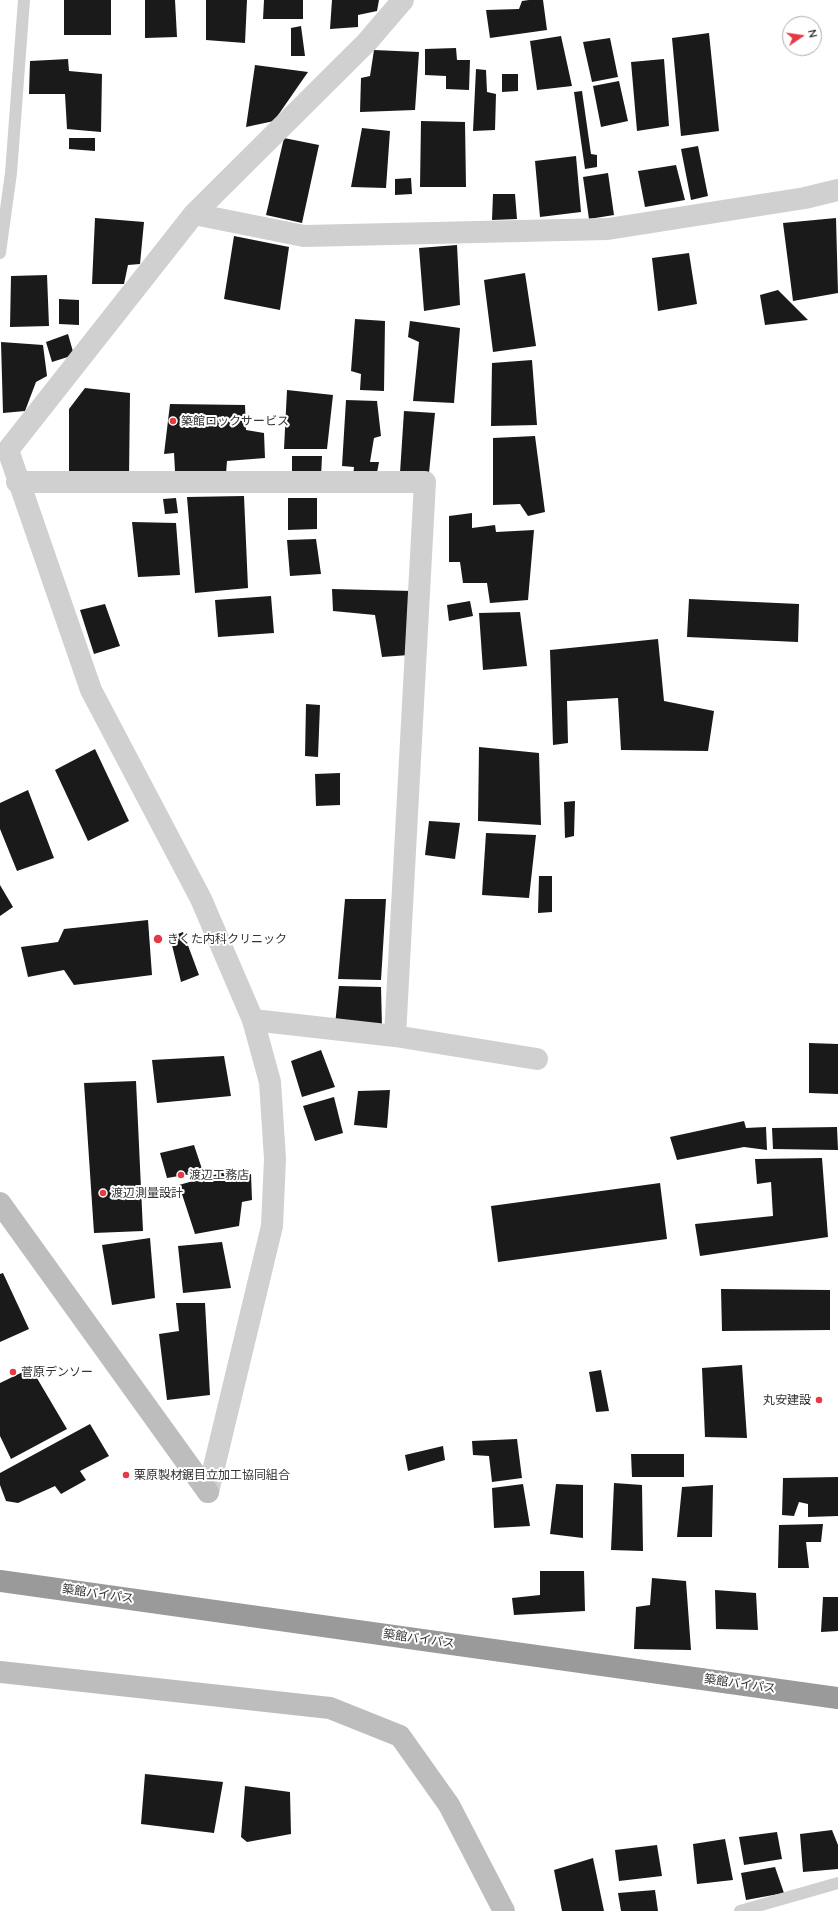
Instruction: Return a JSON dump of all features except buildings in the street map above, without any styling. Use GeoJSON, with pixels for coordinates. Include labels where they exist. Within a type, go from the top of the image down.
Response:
{"type":"FeatureCollection","features":[{"type":"Feature","properties":{"kind":"highway","name":"築館バイパス"},"geometry":{"type":"LineString","coordinates":[[0,1580],[838,1698]]}},
{"type":"Feature","properties":{"kind":"street"},"geometry":{"type":"LineString","coordinates":[[0,1203],[208,1492],[272,1226],[275,1159],[270,1082],[253,1020],[201,898],[91,690],[17,482],[2,447],[194,214],[367,42],[403,0]]}},
{"type":"Feature","properties":{"kind":"street"},"geometry":{"type":"LineString","coordinates":[[194,214],[304,236],[608,230],[805,198],[838,190]]}},
{"type":"Feature","properties":{"kind":"street"},"geometry":{"type":"LineString","coordinates":[[17,482],[425,482],[395,1036]]}},
{"type":"Feature","properties":{"kind":"street"},"geometry":{"type":"LineString","coordinates":[[253,1020],[395,1036],[537,1059]]}},
{"type":"Feature","properties":{"kind":"street"},"geometry":{"type":"LineString","coordinates":[[0,1672],[330,1708],[400,1736],[449,1805],[504,1911]]}},
{"type":"Feature","properties":{"kind":"lane"},"geometry":{"type":"LineString","coordinates":[[0,253],[11,173],[24,0]]}},
{"type":"Feature","properties":{"kind":"lane"},"geometry":{"type":"LineString","coordinates":[[740,1911],[838,1883]]}},
{"type":"Feature","properties":{"kind":"place","name":"築館ロックサービス"},"geometry":{"type":"Point","coordinates":[173,421]}},
{"type":"Feature","properties":{"kind":"place","name":"きくた内科クリニック"},"geometry":{"type":"Point","coordinates":[158,939]}},
{"type":"Feature","properties":{"kind":"place","name":"渡辺工務店"},"geometry":{"type":"Point","coordinates":[181,1175]}},
{"type":"Feature","properties":{"kind":"place","name":"渡辺測量設計"},"geometry":{"type":"Point","coordinates":[103,1193]}},
{"type":"Feature","properties":{"kind":"place","name":"菅原デンソー"},"geometry":{"type":"Point","coordinates":[13,1372]}},
{"type":"Feature","properties":{"kind":"place","name":"丸安建設"},"geometry":{"type":"Point","coordinates":[819,1400]}},
{"type":"Feature","properties":{"kind":"place","name":"栗原製材鋸目立加工協同組合"},"geometry":{"type":"Point","coordinates":[126,1475]}}]}
